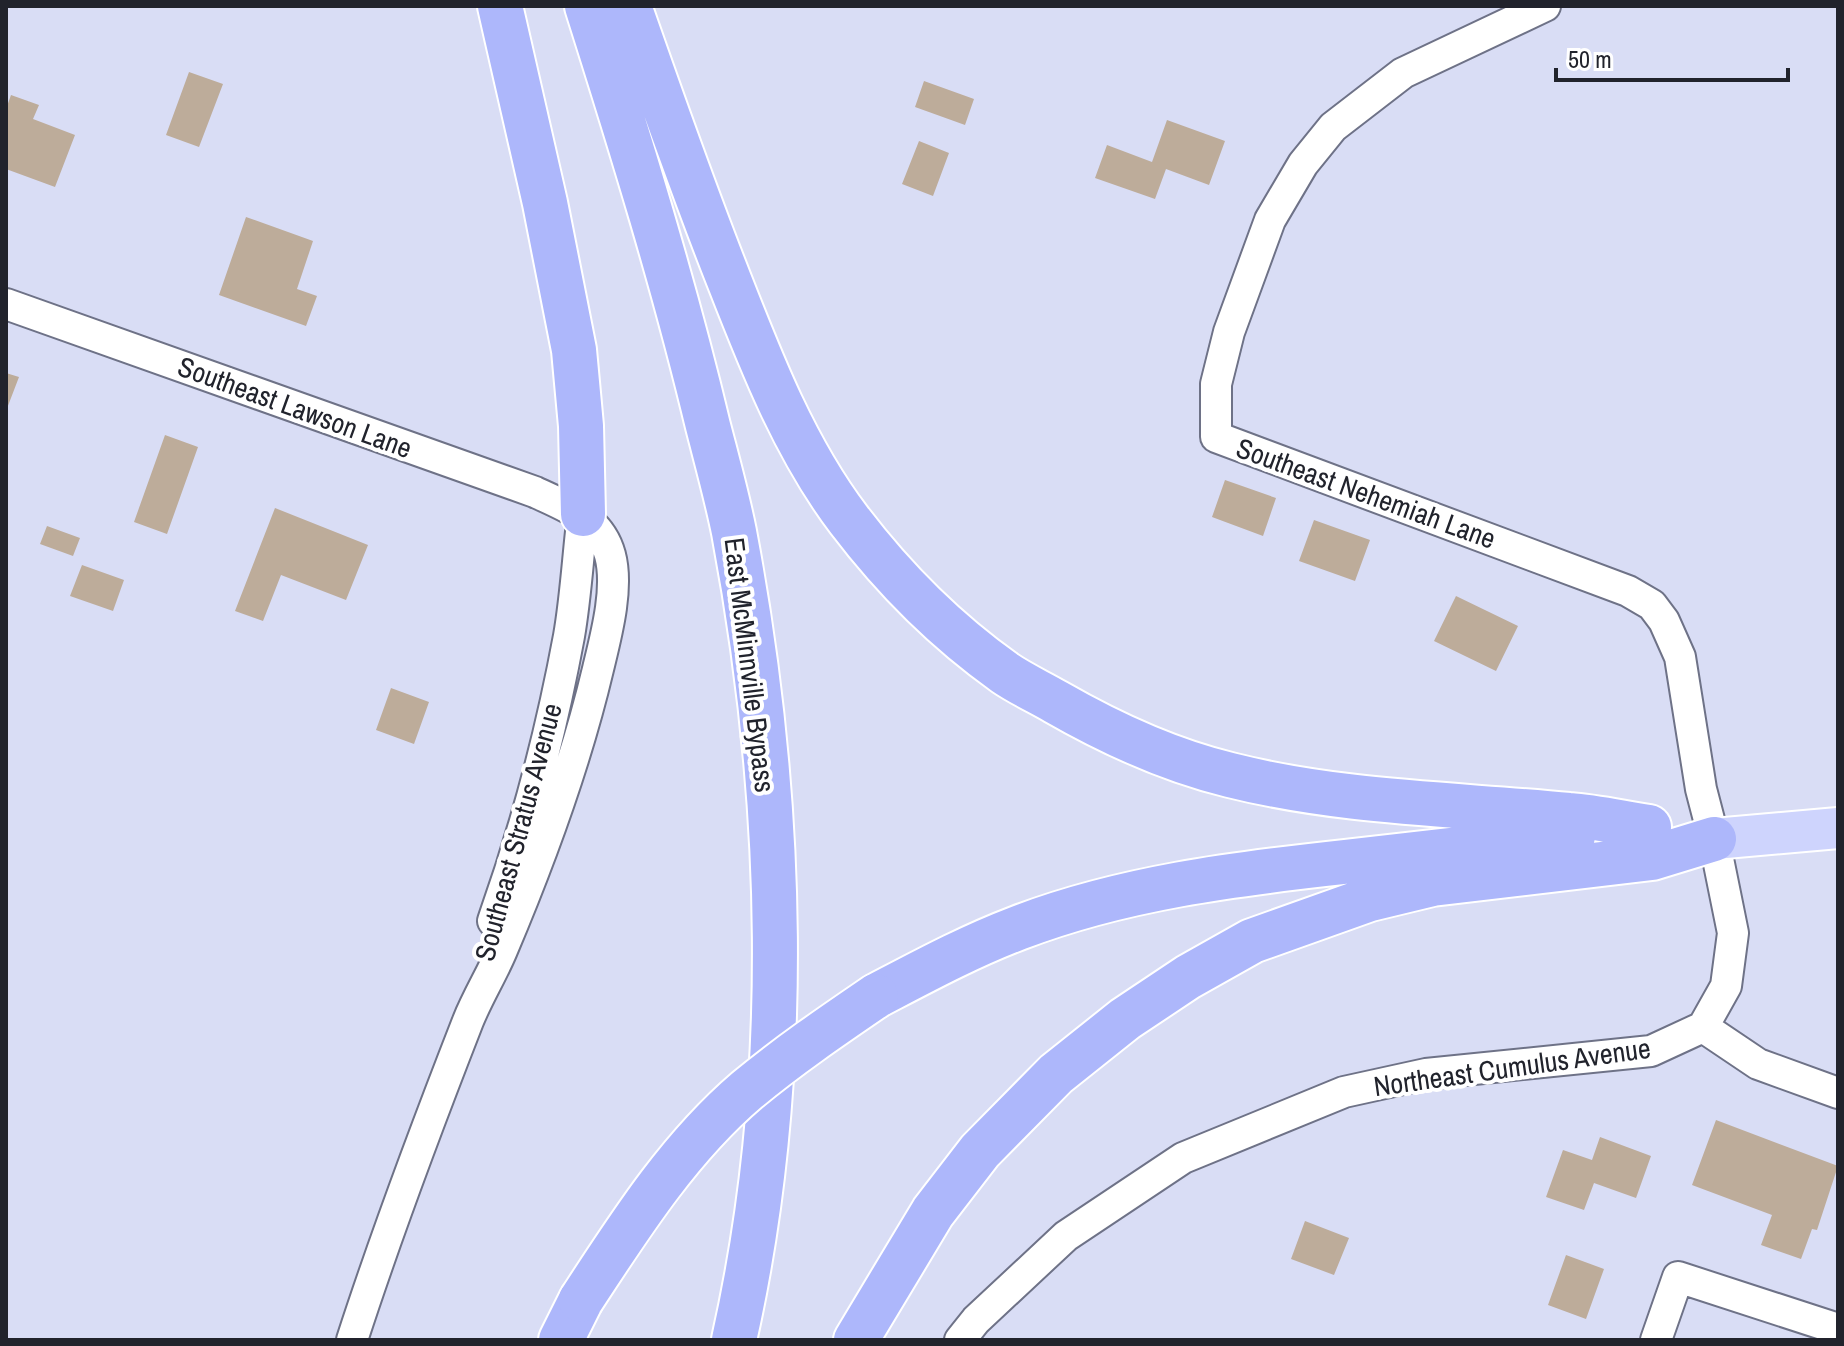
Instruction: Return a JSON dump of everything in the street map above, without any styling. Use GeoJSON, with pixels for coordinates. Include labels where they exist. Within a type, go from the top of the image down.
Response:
{"type":"FeatureCollection","features":[{"type":"Feature","properties":{"kind":"highway"},"geometry":{"type":"LineString","coordinates":[[500,6],[545,203],[574,350],[581,426],[583,514]]}},
{"type":"Feature","properties":{"kind":"highway","name":"East McMinnville Bypass"},"geometry":{"type":"LineString","coordinates":[[587,6],[657,231],[694,367],[733,530],[764,743],[774,887],[774,1011],[766,1144],[748,1280],[734,1340]]}},
{"type":"Feature","properties":{"kind":"highway"},"geometry":{"type":"LineString","coordinates":[[629,6],[696,196],[760,360],[802,445],[847,518],[900,582],[1006,673],[1084,718],[1142,745],[1180,761],[1230,775],[1311,792],[1408,804],[1573,815],[1714,839]]}},
{"type":"Feature","properties":{"kind":"highway"},"geometry":{"type":"LineString","coordinates":[[561,1340],[581,1300],[641,1209],[688,1149],[745,1091],[805,1044],[876,996],[951,956],[1019,927],[1100,902],[1179,884],[1306,866],[1649,827]]}},
{"type":"Feature","properties":{"kind":"highway"},"geometry":{"type":"LineString","coordinates":[[856,1340],[933,1212],[980,1151],[1056,1074],[1125,1019],[1188,977],[1252,941],[1370,899],[1432,884],[1652,858],[1714,839]]}},
{"type":"Feature","properties":{"kind":"main road"},"geometry":{"type":"LineString","coordinates":[[1714,839],[1838,828]]}},
{"type":"Feature","properties":{"kind":"street","name":"Southeast Nehemiah Lane"},"geometry":{"type":"LineString","coordinates":[[1545,6],[1403,73],[1333,127],[1303,164],[1270,220],[1229,332],[1216,384],[1216,437],[1628,591],[1652,605],[1664,621],[1680,657],[1701,789],[1714,839]]}},
{"type":"Feature","properties":{"kind":"street","name":"Southeast Lawson Lane"},"geometry":{"type":"LineString","coordinates":[[6,304],[535,492],[583,514]]}},
{"type":"Feature","properties":{"kind":"street","name":"Southeast Stratus Avenue"},"geometry":{"type":"LineString","coordinates":[[352,1340],[373,1275],[470,1017],[501,953],[554,822],[586,719],[607,634],[614,572],[610,552],[601,533],[583,514]]}},
{"type":"Feature","properties":{"kind":"street"},"geometry":{"type":"LineString","coordinates":[[1714,839],[1733,933],[1726,986],[1703,1027],[1758,1064],[1838,1093]]}},
{"type":"Feature","properties":{"kind":"street","name":"Northeast Cumulus Avenue"},"geometry":{"type":"LineString","coordinates":[[960,1340],[976,1320],[1066,1236],[1183,1158],[1344,1092],[1426,1074],[1651,1051],[1703,1027]]}},
{"type":"Feature","properties":{"kind":"street"},"geometry":{"type":"LineString","coordinates":[[1656,1340],[1678,1277],[1838,1329]]}},
{"type":"Feature","properties":{"kind":"building"},"geometry":{"type":"Polygon","coordinates":[[[189,72],[223,84],[199,147],[166,135],[189,72]]]}},
{"type":"Feature","properties":{"kind":"building"},"geometry":{"type":"Polygon","coordinates":[[[924,81],[974,99],[965,125],[915,107],[924,81]]]}},
{"type":"Feature","properties":{"kind":"building"},"geometry":{"type":"Polygon","coordinates":[[[11,95],[39,105],[33,119],[75,135],[55,187],[6,169],[6,109],[11,95]]]}},
{"type":"Feature","properties":{"kind":"building"},"geometry":{"type":"Polygon","coordinates":[[[1167,120],[1225,141],[1209,185],[1166,169],[1155,199],[1095,178],[1107,145],[1152,162],[1167,120]]]}},
{"type":"Feature","properties":{"kind":"building"},"geometry":{"type":"Polygon","coordinates":[[[919,141],[949,153],[933,196],[902,184],[919,141]]]}},
{"type":"Feature","properties":{"kind":"building"},"geometry":{"type":"Polygon","coordinates":[[[246,217],[313,241],[297,289],[317,296],[306,326],[219,295],[246,217]]]}},
{"type":"Feature","properties":{"kind":"building"},"geometry":{"type":"Polygon","coordinates":[[[6,373],[19,377],[6,411],[6,373]]]}},
{"type":"Feature","properties":{"kind":"building"},"geometry":{"type":"Polygon","coordinates":[[[165,435],[198,447],[167,534],[134,522],[165,435]]]}},
{"type":"Feature","properties":{"kind":"building"},"geometry":{"type":"Polygon","coordinates":[[[1225,480],[1276,498],[1263,536],[1212,517],[1225,480]]]}},
{"type":"Feature","properties":{"kind":"building"},"geometry":{"type":"Polygon","coordinates":[[[275,508],[368,545],[346,600],[281,575],[263,621],[235,611],[275,508]]]}},
{"type":"Feature","properties":{"kind":"building"},"geometry":{"type":"Polygon","coordinates":[[[1314,520],[1370,540],[1355,581],[1299,561],[1314,520]]]}},
{"type":"Feature","properties":{"kind":"building"},"geometry":{"type":"Polygon","coordinates":[[[47,526],[80,538],[73,556],[40,544],[47,526]]]}},
{"type":"Feature","properties":{"kind":"building"},"geometry":{"type":"Polygon","coordinates":[[[82,565],[124,580],[113,611],[70,596],[82,565]]]}},
{"type":"Feature","properties":{"kind":"building"},"geometry":{"type":"Polygon","coordinates":[[[1456,596],[1518,626],[1496,671],[1434,641],[1456,596]]]}},
{"type":"Feature","properties":{"kind":"building"},"geometry":{"type":"Polygon","coordinates":[[[391,688],[429,702],[414,744],[376,730],[391,688]]]}},
{"type":"Feature","properties":{"kind":"building"},"geometry":{"type":"Polygon","coordinates":[[[1716,1120],[1838,1166],[1817,1230],[1812,1229],[1801,1259],[1761,1245],[1772,1215],[1692,1185],[1716,1120]]]}},
{"type":"Feature","properties":{"kind":"building"},"geometry":{"type":"Polygon","coordinates":[[[1600,1137],[1651,1156],[1636,1198],[1594,1183],[1584,1210],[1546,1197],[1563,1150],[1592,1160],[1600,1137]]]}},
{"type":"Feature","properties":{"kind":"building"},"geometry":{"type":"Polygon","coordinates":[[[1305,1221],[1349,1238],[1334,1275],[1291,1259],[1305,1221]]]}},
{"type":"Feature","properties":{"kind":"building"},"geometry":{"type":"Polygon","coordinates":[[[1566,1255],[1604,1269],[1586,1319],[1548,1305],[1566,1255]]]}}]}
